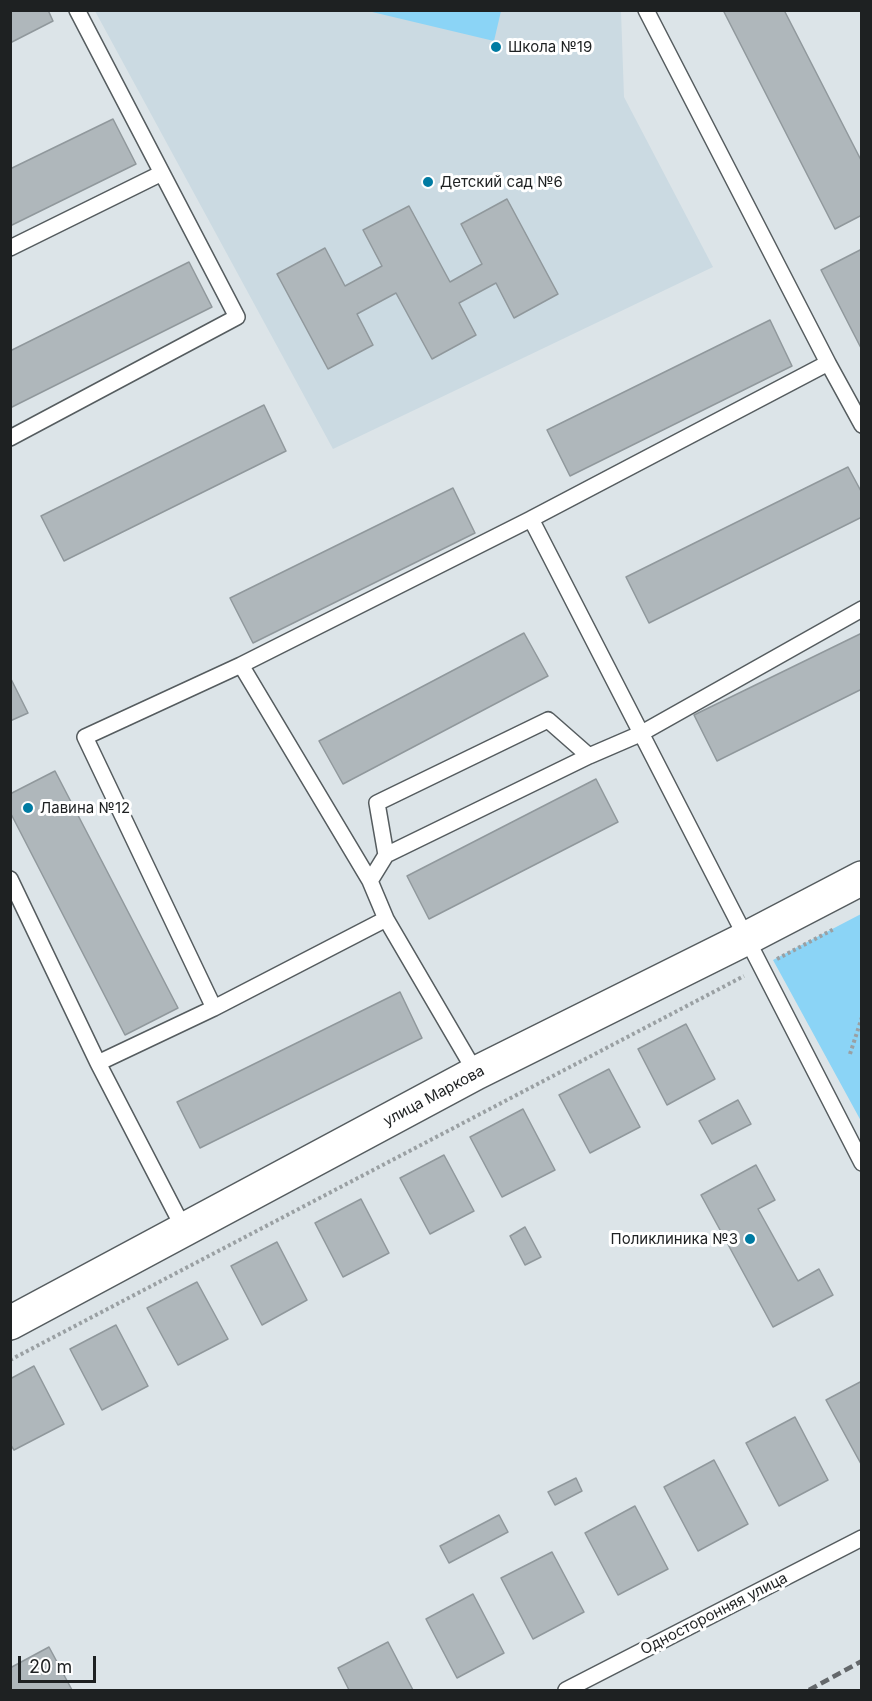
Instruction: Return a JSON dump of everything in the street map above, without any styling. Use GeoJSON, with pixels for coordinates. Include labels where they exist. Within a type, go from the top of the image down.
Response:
{"type":"FeatureCollection","features":[{"type":"Feature","properties":{"kind":"main road","name":"улица Маркова"},"geometry":{"type":"LineString","coordinates":[[10,1323],[476,1073],[745,939],[861,878]]}},
{"type":"Feature","properties":{"kind":"lane"},"geometry":{"type":"LineString","coordinates":[[10,438],[237,317],[77,10]]}},
{"type":"Feature","properties":{"kind":"lane"},"geometry":{"type":"LineString","coordinates":[[646,10],[861,424]]}},
{"type":"Feature","properties":{"kind":"lane"},"geometry":{"type":"LineString","coordinates":[[10,248],[162,173]]}},
{"type":"Feature","properties":{"kind":"lane"},"geometry":{"type":"LineString","coordinates":[[214,1008],[85,737],[241,665],[531,519],[828,363]]}},
{"type":"Feature","properties":{"kind":"lane"},"geometry":{"type":"LineString","coordinates":[[531,519],[861,1163]]}},
{"type":"Feature","properties":{"kind":"lane"},"geometry":{"type":"LineString","coordinates":[[370,881],[386,855],[640,734],[861,609]]}},
{"type":"Feature","properties":{"kind":"lane"},"geometry":{"type":"LineString","coordinates":[[241,665],[370,881],[386,919],[476,1073]]}},
{"type":"Feature","properties":{"kind":"lane"},"geometry":{"type":"LineString","coordinates":[[386,855],[378,803],[548,720],[590,756]]}},
{"type":"Feature","properties":{"kind":"lane"},"geometry":{"type":"LineString","coordinates":[[10,879],[98,1063],[184,1229]]}},
{"type":"Feature","properties":{"kind":"lane"},"geometry":{"type":"LineString","coordinates":[[98,1063],[214,1008],[386,919]]}},
{"type":"Feature","properties":{"kind":"lane","name":"Односторонняя улица"},"geometry":{"type":"LineString","coordinates":[[566,1690],[861,1538]]}},
{"type":"Feature","properties":{"kind":"path"},"geometry":{"type":"LineString","coordinates":[[10,1360],[842,924]]}},
{"type":"Feature","properties":{"kind":"path"},"geometry":{"type":"LineString","coordinates":[[850,1054],[861,1017]]}},
{"type":"Feature","properties":{"kind":"shaded area","name":"Детский сад №6"},"geometry":{"type":"Polygon","coordinates":[[[95,11],[621,11],[624,97],[713,267],[333,449],[95,11]]]}},
{"type":"Feature","properties":{"kind":"shaded area"},"geometry":{"type":"Polygon","coordinates":[[[368,11],[501,11],[494,41],[368,11]]]}},
{"type":"Feature","properties":{"kind":"shaded area"},"geometry":{"type":"Polygon","coordinates":[[[861,914],[861,1121],[773,960],[861,914]]]}},
{"type":"Feature","properties":{"kind":"building"},"geometry":{"type":"Polygon","coordinates":[[[10,10],[48,10],[53,21],[10,43],[10,10]]]}},
{"type":"Feature","properties":{"kind":"building"},"geometry":{"type":"Polygon","coordinates":[[[723,10],[784,10],[862,162],[862,215],[835,229],[723,10]]]}},
{"type":"Feature","properties":{"kind":"building"},"geometry":{"type":"Polygon","coordinates":[[[113,119],[136,164],[10,226],[10,169],[113,119]]]}},
{"type":"Feature","properties":{"kind":"building"},"geometry":{"type":"Polygon","coordinates":[[[507,199],[558,294],[514,318],[496,283],[459,303],[476,335],[432,359],[396,293],[357,314],[373,345],[328,369],[277,274],[325,248],[345,286],[382,266],[363,230],[409,206],[450,282],[482,264],[461,224],[507,199]]]}},
{"type":"Feature","properties":{"kind":"building"},"geometry":{"type":"Polygon","coordinates":[[[862,249],[862,350],[821,270],[862,249]]]}},
{"type":"Feature","properties":{"kind":"building"},"geometry":{"type":"Polygon","coordinates":[[[189,262],[212,307],[10,408],[10,351],[189,262]]]}},
{"type":"Feature","properties":{"kind":"building"},"geometry":{"type":"Polygon","coordinates":[[[770,320],[792,366],[570,476],[547,430],[770,320]]]}},
{"type":"Feature","properties":{"kind":"building"},"geometry":{"type":"Polygon","coordinates":[[[264,405],[286,451],[64,561],[41,516],[264,405]]]}},
{"type":"Feature","properties":{"kind":"building"},"geometry":{"type":"Polygon","coordinates":[[[848,467],[862,493],[862,517],[649,623],[626,577],[848,467]]]}},
{"type":"Feature","properties":{"kind":"building"},"geometry":{"type":"Polygon","coordinates":[[[453,488],[475,533],[253,643],[230,598],[453,488]]]}},
{"type":"Feature","properties":{"kind":"building"},"geometry":{"type":"Polygon","coordinates":[[[524,633],[548,676],[343,784],[319,741],[524,633]]]}},
{"type":"Feature","properties":{"kind":"building"},"geometry":{"type":"Polygon","coordinates":[[[862,633],[862,689],[717,761],[694,715],[862,633]]]}},
{"type":"Feature","properties":{"kind":"building"},"geometry":{"type":"Polygon","coordinates":[[[10,677],[28,713],[10,721],[10,677]]]}},
{"type":"Feature","properties":{"kind":"building"},"geometry":{"type":"Polygon","coordinates":[[[55,771],[178,1008],[125,1035],[10,812],[10,794],[55,771]]]}},
{"type":"Feature","properties":{"kind":"building"},"geometry":{"type":"Polygon","coordinates":[[[596,779],[618,822],[429,919],[407,876],[596,779]]]}},
{"type":"Feature","properties":{"kind":"building"},"geometry":{"type":"Polygon","coordinates":[[[400,992],[422,1038],[200,1148],[177,1102],[400,992]]]}},
{"type":"Feature","properties":{"kind":"building"},"geometry":{"type":"Polygon","coordinates":[[[686,1024],[715,1079],[667,1105],[638,1049],[686,1024]]]}},
{"type":"Feature","properties":{"kind":"building"},"geometry":{"type":"Polygon","coordinates":[[[609,1069],[640,1127],[590,1153],[559,1095],[609,1069]]]}},
{"type":"Feature","properties":{"kind":"building"},"geometry":{"type":"Polygon","coordinates":[[[738,1100],[751,1124],[712,1144],[699,1121],[738,1100]]]}},
{"type":"Feature","properties":{"kind":"building"},"geometry":{"type":"Polygon","coordinates":[[[523,1109],[555,1170],[502,1197],[470,1137],[523,1109]]]}},
{"type":"Feature","properties":{"kind":"building"},"geometry":{"type":"Polygon","coordinates":[[[444,1155],[474,1211],[430,1234],[400,1178],[444,1155]]]}},
{"type":"Feature","properties":{"kind":"building","name":"Поликлиника №3"},"geometry":{"type":"Polygon","coordinates":[[[756,1165],[775,1200],[758,1209],[798,1281],[819,1269],[833,1295],[773,1327],[701,1195],[756,1165]]]}},
{"type":"Feature","properties":{"kind":"building"},"geometry":{"type":"Polygon","coordinates":[[[361,1199],[389,1253],[343,1277],[315,1223],[361,1199]]]}},
{"type":"Feature","properties":{"kind":"building"},"geometry":{"type":"Polygon","coordinates":[[[525,1227],[541,1257],[525,1265],[510,1236],[525,1227]]]}},
{"type":"Feature","properties":{"kind":"building"},"geometry":{"type":"Polygon","coordinates":[[[277,1242],[307,1300],[262,1325],[231,1266],[277,1242]]]}},
{"type":"Feature","properties":{"kind":"building"},"geometry":{"type":"Polygon","coordinates":[[[197,1282],[228,1339],[178,1365],[147,1308],[197,1282]]]}},
{"type":"Feature","properties":{"kind":"building"},"geometry":{"type":"Polygon","coordinates":[[[116,1325],[148,1386],[102,1410],[70,1349],[116,1325]]]}},
{"type":"Feature","properties":{"kind":"building"},"geometry":{"type":"Polygon","coordinates":[[[34,1366],[64,1424],[14,1450],[10,1444],[10,1379],[34,1366]]]}},
{"type":"Feature","properties":{"kind":"building"},"geometry":{"type":"Polygon","coordinates":[[[862,1381],[862,1464],[861,1464],[826,1400],[862,1381]]]}},
{"type":"Feature","properties":{"kind":"building"},"geometry":{"type":"Polygon","coordinates":[[[795,1417],[828,1480],[779,1506],[746,1443],[795,1417]]]}},
{"type":"Feature","properties":{"kind":"building"},"geometry":{"type":"Polygon","coordinates":[[[714,1460],[748,1524],[698,1551],[664,1487],[714,1460]]]}},
{"type":"Feature","properties":{"kind":"building"},"geometry":{"type":"Polygon","coordinates":[[[576,1478],[582,1491],[555,1505],[548,1492],[576,1478]]]}},
{"type":"Feature","properties":{"kind":"building"},"geometry":{"type":"Polygon","coordinates":[[[635,1506],[668,1569],[618,1595],[585,1533],[635,1506]]]}},
{"type":"Feature","properties":{"kind":"building"},"geometry":{"type":"Polygon","coordinates":[[[499,1515],[508,1532],[449,1563],[440,1546],[499,1515]]]}},
{"type":"Feature","properties":{"kind":"building"},"geometry":{"type":"Polygon","coordinates":[[[552,1552],[584,1612],[533,1639],[501,1578],[552,1552]]]}},
{"type":"Feature","properties":{"kind":"building"},"geometry":{"type":"Polygon","coordinates":[[[473,1594],[504,1653],[457,1678],[426,1619],[473,1594]]]}},
{"type":"Feature","properties":{"kind":"building"},"geometry":{"type":"Polygon","coordinates":[[[388,1642],[413,1690],[349,1690],[338,1668],[388,1642]]]}},
{"type":"Feature","properties":{"kind":"building"},"geometry":{"type":"Polygon","coordinates":[[[49,1647],[72,1690],[10,1690],[10,1668],[49,1647]]]}},
{"type":"Feature","properties":{"kind":"railway"},"geometry":{"type":"LineString","coordinates":[[809,1690],[862,1661]]}},
{"type":"Feature","properties":{"kind":"place","name":"Школа №19"},"geometry":{"type":"Point","coordinates":[496,47]}},
{"type":"Feature","properties":{"kind":"place","name":"Детский сад №6"},"geometry":{"type":"Point","coordinates":[428,182]}},
{"type":"Feature","properties":{"kind":"place","name":"Лавина №12"},"geometry":{"type":"Point","coordinates":[28,808]}},
{"type":"Feature","properties":{"kind":"place","name":"Поликлиника №3"},"geometry":{"type":"Point","coordinates":[750,1239]}}]}
